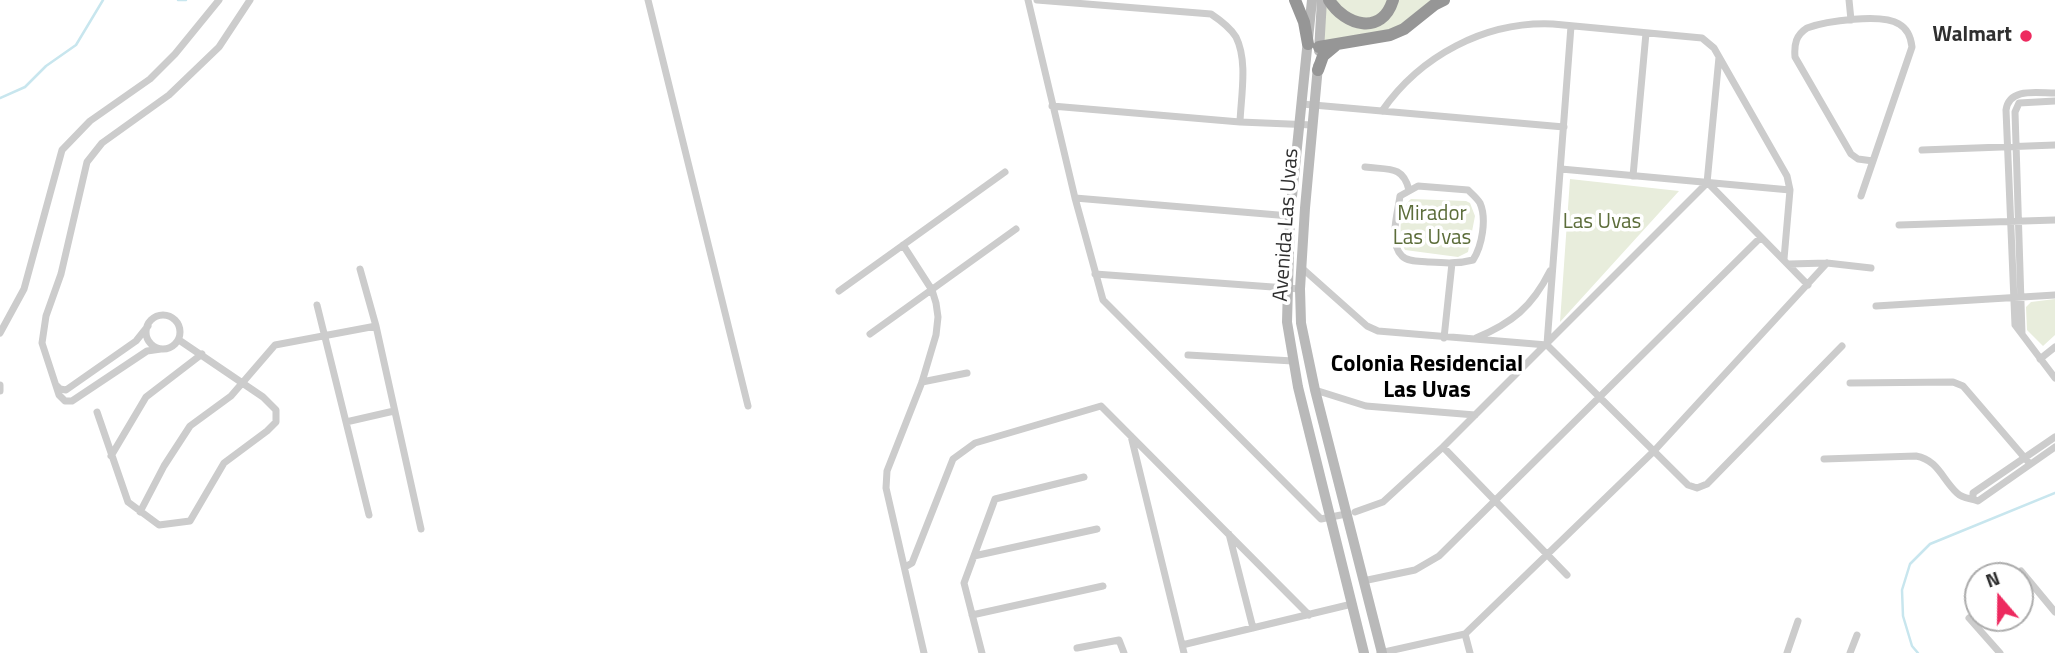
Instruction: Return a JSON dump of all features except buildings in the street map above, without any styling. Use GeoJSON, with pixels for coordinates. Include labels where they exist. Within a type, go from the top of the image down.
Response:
{"type":"FeatureCollection","features":[{"type":"Feature","properties":{"kind":"highway"},"geometry":{"type":"LineString","coordinates":[[1295,0],[1314,46],[1390,34],[1404,29],[1444,0]]}},
{"type":"Feature","properties":{"kind":"highway"},"geometry":{"type":"LineString","coordinates":[[1329,0],[1336,11],[1346,18],[1370,24],[1379,21],[1387,13],[1393,0]]}},
{"type":"Feature","properties":{"kind":"highway"},"geometry":{"type":"LineString","coordinates":[[1318,70],[1323,56],[1337,44]]}},
{"type":"Feature","properties":{"kind":"street"},"geometry":{"type":"LineString","coordinates":[[0,332],[24,289],[62,150],[90,121],[150,79],[219,0]]}},
{"type":"Feature","properties":{"kind":"street"},"geometry":{"type":"LineString","coordinates":[[54,383],[60,389],[66,390],[136,341],[155,318],[165,315],[179,324],[179,340],[172,347],[147,351],[72,401],[65,401],[59,395],[54,383],[42,343],[46,316],[61,274],[87,162],[102,142],[169,95],[219,47],[250,0]]}},
{"type":"Feature","properties":{"kind":"street"},"geometry":{"type":"LineString","coordinates":[[648,0],[748,406]]}},
{"type":"Feature","properties":{"kind":"street"},"geometry":{"type":"LineString","coordinates":[[1028,0],[1052,106],[1103,300],[1321,519],[1331,519],[1383,502],[1547,345],[1707,183],[1719,57]]}},
{"type":"Feature","properties":{"kind":"street"},"geometry":{"type":"LineString","coordinates":[[1037,0],[1211,14],[1235,37],[1241,54],[1240,122]]}},
{"type":"Feature","properties":{"kind":"street","name":"Avenida Las Uvas"},"geometry":{"type":"LineString","coordinates":[[1314,0],[1314,46],[1318,70],[1305,208],[1300,289],[1301,323],[1315,390],[1351,513],[1363,581],[1381,653]]}},
{"type":"Feature","properties":{"kind":"street","name":"Avenida Las Uvas"},"geometry":{"type":"LineString","coordinates":[[1322,0],[1302,104],[1290,216],[1287,322],[1293,361],[1364,653]]}},
{"type":"Feature","properties":{"kind":"street"},"geometry":{"type":"LineString","coordinates":[[1849,0],[1851,20]]}},
{"type":"Feature","properties":{"kind":"street"},"geometry":{"type":"LineString","coordinates":[[1861,196],[1912,47],[1911,40],[1904,28],[1893,20],[1851,20],[1814,26],[1802,32],[1795,43],[1795,57],[1851,154],[1858,159],[1872,160]]}},
{"type":"Feature","properties":{"kind":"street"},"geometry":{"type":"LineString","coordinates":[[1382,111],[1397,90],[1435,57],[1455,46],[1501,29],[1538,23],[1703,38],[1714,48],[1787,176],[1790,190],[1786,262]]}},
{"type":"Feature","properties":{"kind":"street"},"geometry":{"type":"LineString","coordinates":[[1547,345],[1571,26]]}},
{"type":"Feature","properties":{"kind":"street"},"geometry":{"type":"LineString","coordinates":[[1633,176],[1646,33]]}},
{"type":"Feature","properties":{"kind":"street"},"geometry":{"type":"LineString","coordinates":[[2054,378],[2022,335],[2011,222],[2006,106],[2011,98],[2022,93],[2055,93]]}},
{"type":"Feature","properties":{"kind":"street"},"geometry":{"type":"LineString","coordinates":[[2017,298],[2020,222],[2015,112],[2020,103],[2055,102]]}},
{"type":"Feature","properties":{"kind":"street"},"geometry":{"type":"LineString","coordinates":[[1302,104],[1564,127]]}},
{"type":"Feature","properties":{"kind":"street"},"geometry":{"type":"LineString","coordinates":[[1052,106],[1240,122],[1313,125]]}},
{"type":"Feature","properties":{"kind":"street"},"geometry":{"type":"LineString","coordinates":[[1922,150],[2055,145]]}},
{"type":"Feature","properties":{"kind":"street"},"geometry":{"type":"LineString","coordinates":[[1366,167],[1400,172],[1406,178],[1409,190]]}},
{"type":"Feature","properties":{"kind":"street"},"geometry":{"type":"LineString","coordinates":[[1562,169],[1790,190]]}},
{"type":"Feature","properties":{"kind":"street"},"geometry":{"type":"LineString","coordinates":[[839,291],[1005,172]]}},
{"type":"Feature","properties":{"kind":"street"},"geometry":{"type":"LineString","coordinates":[[1707,183],[1808,285]]}},
{"type":"Feature","properties":{"kind":"street"},"geometry":{"type":"LineString","coordinates":[[1418,186],[1468,190],[1479,201],[1483,214],[1478,252],[1473,260],[1452,263],[1409,260],[1401,255],[1396,246],[1400,196],[1418,186]]}},
{"type":"Feature","properties":{"kind":"street"},"geometry":{"type":"LineString","coordinates":[[1075,198],[1290,216]]}},
{"type":"Feature","properties":{"kind":"street"},"geometry":{"type":"LineString","coordinates":[[1899,226],[2055,220]]}},
{"type":"Feature","properties":{"kind":"street"},"geometry":{"type":"LineString","coordinates":[[870,334],[1016,229]]}},
{"type":"Feature","properties":{"kind":"street"},"geometry":{"type":"LineString","coordinates":[[1363,581],[1415,570],[1439,556],[1760,238]]}},
{"type":"Feature","properties":{"kind":"street"},"geometry":{"type":"LineString","coordinates":[[903,246],[932,290],[937,310],[936,335],[922,382],[887,471],[886,488],[924,653]]}},
{"type":"Feature","properties":{"kind":"street"},"geometry":{"type":"LineString","coordinates":[[1786,262],[1871,268]]}},
{"type":"Feature","properties":{"kind":"street"},"geometry":{"type":"LineString","coordinates":[[1444,338],[1452,263]]}},
{"type":"Feature","properties":{"kind":"street"},"geometry":{"type":"LineString","coordinates":[[1381,653],[1465,635],[1654,452],[1828,263]]}},
{"type":"Feature","properties":{"kind":"street"},"geometry":{"type":"LineString","coordinates":[[1472,340],[1501,328],[1527,308],[1542,289],[1553,265]]}},
{"type":"Feature","properties":{"kind":"street"},"geometry":{"type":"LineString","coordinates":[[360,269],[376,326],[421,529]]}},
{"type":"Feature","properties":{"kind":"street"},"geometry":{"type":"LineString","coordinates":[[1303,269],[1362,321],[1378,331],[1547,345],[1688,485],[1698,488],[1707,484],[1842,346]]}},
{"type":"Feature","properties":{"kind":"street"},"geometry":{"type":"LineString","coordinates":[[1095,274],[1300,289]]}},
{"type":"Feature","properties":{"kind":"street"},"geometry":{"type":"LineString","coordinates":[[1875,306],[2055,295]]}},
{"type":"Feature","properties":{"kind":"street"},"geometry":{"type":"LineString","coordinates":[[317,305],[369,515]]}},
{"type":"Feature","properties":{"kind":"street"},"geometry":{"type":"LineString","coordinates":[[148,326],[149,342],[161,349]]}},
{"type":"Feature","properties":{"kind":"street"},"geometry":{"type":"LineString","coordinates":[[140,512],[164,466],[190,426],[243,386],[275,345],[376,326]]}},
{"type":"Feature","properties":{"kind":"street"},"geometry":{"type":"LineString","coordinates":[[97,412],[128,502],[159,525],[190,521],[224,463],[267,431],[275,422],[276,410],[262,397],[179,340]]}},
{"type":"Feature","properties":{"kind":"street"},"geometry":{"type":"LineString","coordinates":[[2040,359],[2055,348]]}},
{"type":"Feature","properties":{"kind":"street"},"geometry":{"type":"LineString","coordinates":[[111,456],[146,397],[202,354]]}},
{"type":"Feature","properties":{"kind":"street"},"geometry":{"type":"LineString","coordinates":[[1188,355],[1293,361]]}},
{"type":"Feature","properties":{"kind":"street"},"geometry":{"type":"LineString","coordinates":[[922,382],[967,373]]}},
{"type":"Feature","properties":{"kind":"street"},"geometry":{"type":"LineString","coordinates":[[1850,383],[1953,382],[1963,386],[2030,464]]}},
{"type":"Feature","properties":{"kind":"street"},"geometry":{"type":"LineString","coordinates":[[0,385],[0,391]]}},
{"type":"Feature","properties":{"kind":"street"},"geometry":{"type":"LineString","coordinates":[[1315,390],[1366,406],[1475,415]]}},
{"type":"Feature","properties":{"kind":"street"},"geometry":{"type":"LineString","coordinates":[[905,567],[912,563],[953,460],[966,447],[1101,406],[1308,615]]}},
{"type":"Feature","properties":{"kind":"street"},"geometry":{"type":"LineString","coordinates":[[346,422],[394,411]]}},
{"type":"Feature","properties":{"kind":"street"},"geometry":{"type":"LineString","coordinates":[[1131,435],[1183,649],[1253,628],[1352,604]]}},
{"type":"Feature","properties":{"kind":"street"},"geometry":{"type":"LineString","coordinates":[[1973,499],[1973,493],[2055,437]]}},
{"type":"Feature","properties":{"kind":"street"},"geometry":{"type":"LineString","coordinates":[[1443,446],[1567,575]]}},
{"type":"Feature","properties":{"kind":"street"},"geometry":{"type":"LineString","coordinates":[[1824,459],[1926,458],[1957,493],[1964,498],[1978,501],[2055,447]]}},
{"type":"Feature","properties":{"kind":"street"},"geometry":{"type":"LineString","coordinates":[[982,653],[964,583],[995,499],[1084,477]]}},
{"type":"Feature","properties":{"kind":"street"},"geometry":{"type":"LineString","coordinates":[[974,556],[1097,529]]}},
{"type":"Feature","properties":{"kind":"street"},"geometry":{"type":"LineString","coordinates":[[1228,533],[1253,628]]}},
{"type":"Feature","properties":{"kind":"street"},"geometry":{"type":"LineString","coordinates":[[972,615],[1102,586]]}},
{"type":"Feature","properties":{"kind":"street"},"geometry":{"type":"LineString","coordinates":[[2034,587],[2055,612]]}},
{"type":"Feature","properties":{"kind":"street"},"geometry":{"type":"LineString","coordinates":[[1787,653],[1798,621]]}},
{"type":"Feature","properties":{"kind":"street"},"geometry":{"type":"LineString","coordinates":[[1981,632],[2000,653]]}},
{"type":"Feature","properties":{"kind":"street"},"geometry":{"type":"LineString","coordinates":[[1465,635],[1470,653]]}},
{"type":"Feature","properties":{"kind":"street"},"geometry":{"type":"LineString","coordinates":[[1850,653],[1857,635]]}},
{"type":"Feature","properties":{"kind":"street"},"geometry":{"type":"LineString","coordinates":[[1077,648],[1119,639],[1124,653]]}},
{"type":"Feature","properties":{"kind":"green space"},"geometry":{"type":"Polygon","coordinates":[[[1322,0],[1444,0],[1404,29],[1319,47],[1322,0]]]}},
{"type":"Feature","properties":{"kind":"green space","name":"Las Uvas"},"geometry":{"type":"Polygon","coordinates":[[[1570,179],[1679,191],[1560,322],[1570,179]]]}},
{"type":"Feature","properties":{"kind":"green space","name":"Mirador Las Uvas"},"geometry":{"type":"Polygon","coordinates":[[[1411,199],[1470,203],[1475,216],[1468,252],[1458,257],[1405,250],[1401,238],[1401,223],[1404,209],[1411,199]]]}},
{"type":"Feature","properties":{"kind":"green space"},"geometry":{"type":"Polygon","coordinates":[[[2055,299],[2055,335],[2043,346],[2027,330],[2026,307],[2031,302],[2055,299]]]}},
{"type":"Feature","properties":{"kind":"waterway"},"geometry":{"type":"LineString","coordinates":[[0,98],[25,87],[46,66],[76,45],[103,0]]}},
{"type":"Feature","properties":{"kind":"waterway"},"geometry":{"type":"LineString","coordinates":[[178,0],[186,0]]}},
{"type":"Feature","properties":{"kind":"waterway"},"geometry":{"type":"LineString","coordinates":[[1918,653],[1912,646],[1903,616],[1902,590],[1910,564],[1930,544],[2055,493]]}},
{"type":"Feature","properties":{"kind":"place","name":"Walmart"},"geometry":{"type":"Point","coordinates":[2026,36]}},
{"type":"Feature","properties":{"kind":"district","name":"Colonia Residencial Las Uvas"},"geometry":{"type":"Point","coordinates":[1427,378]}}]}
